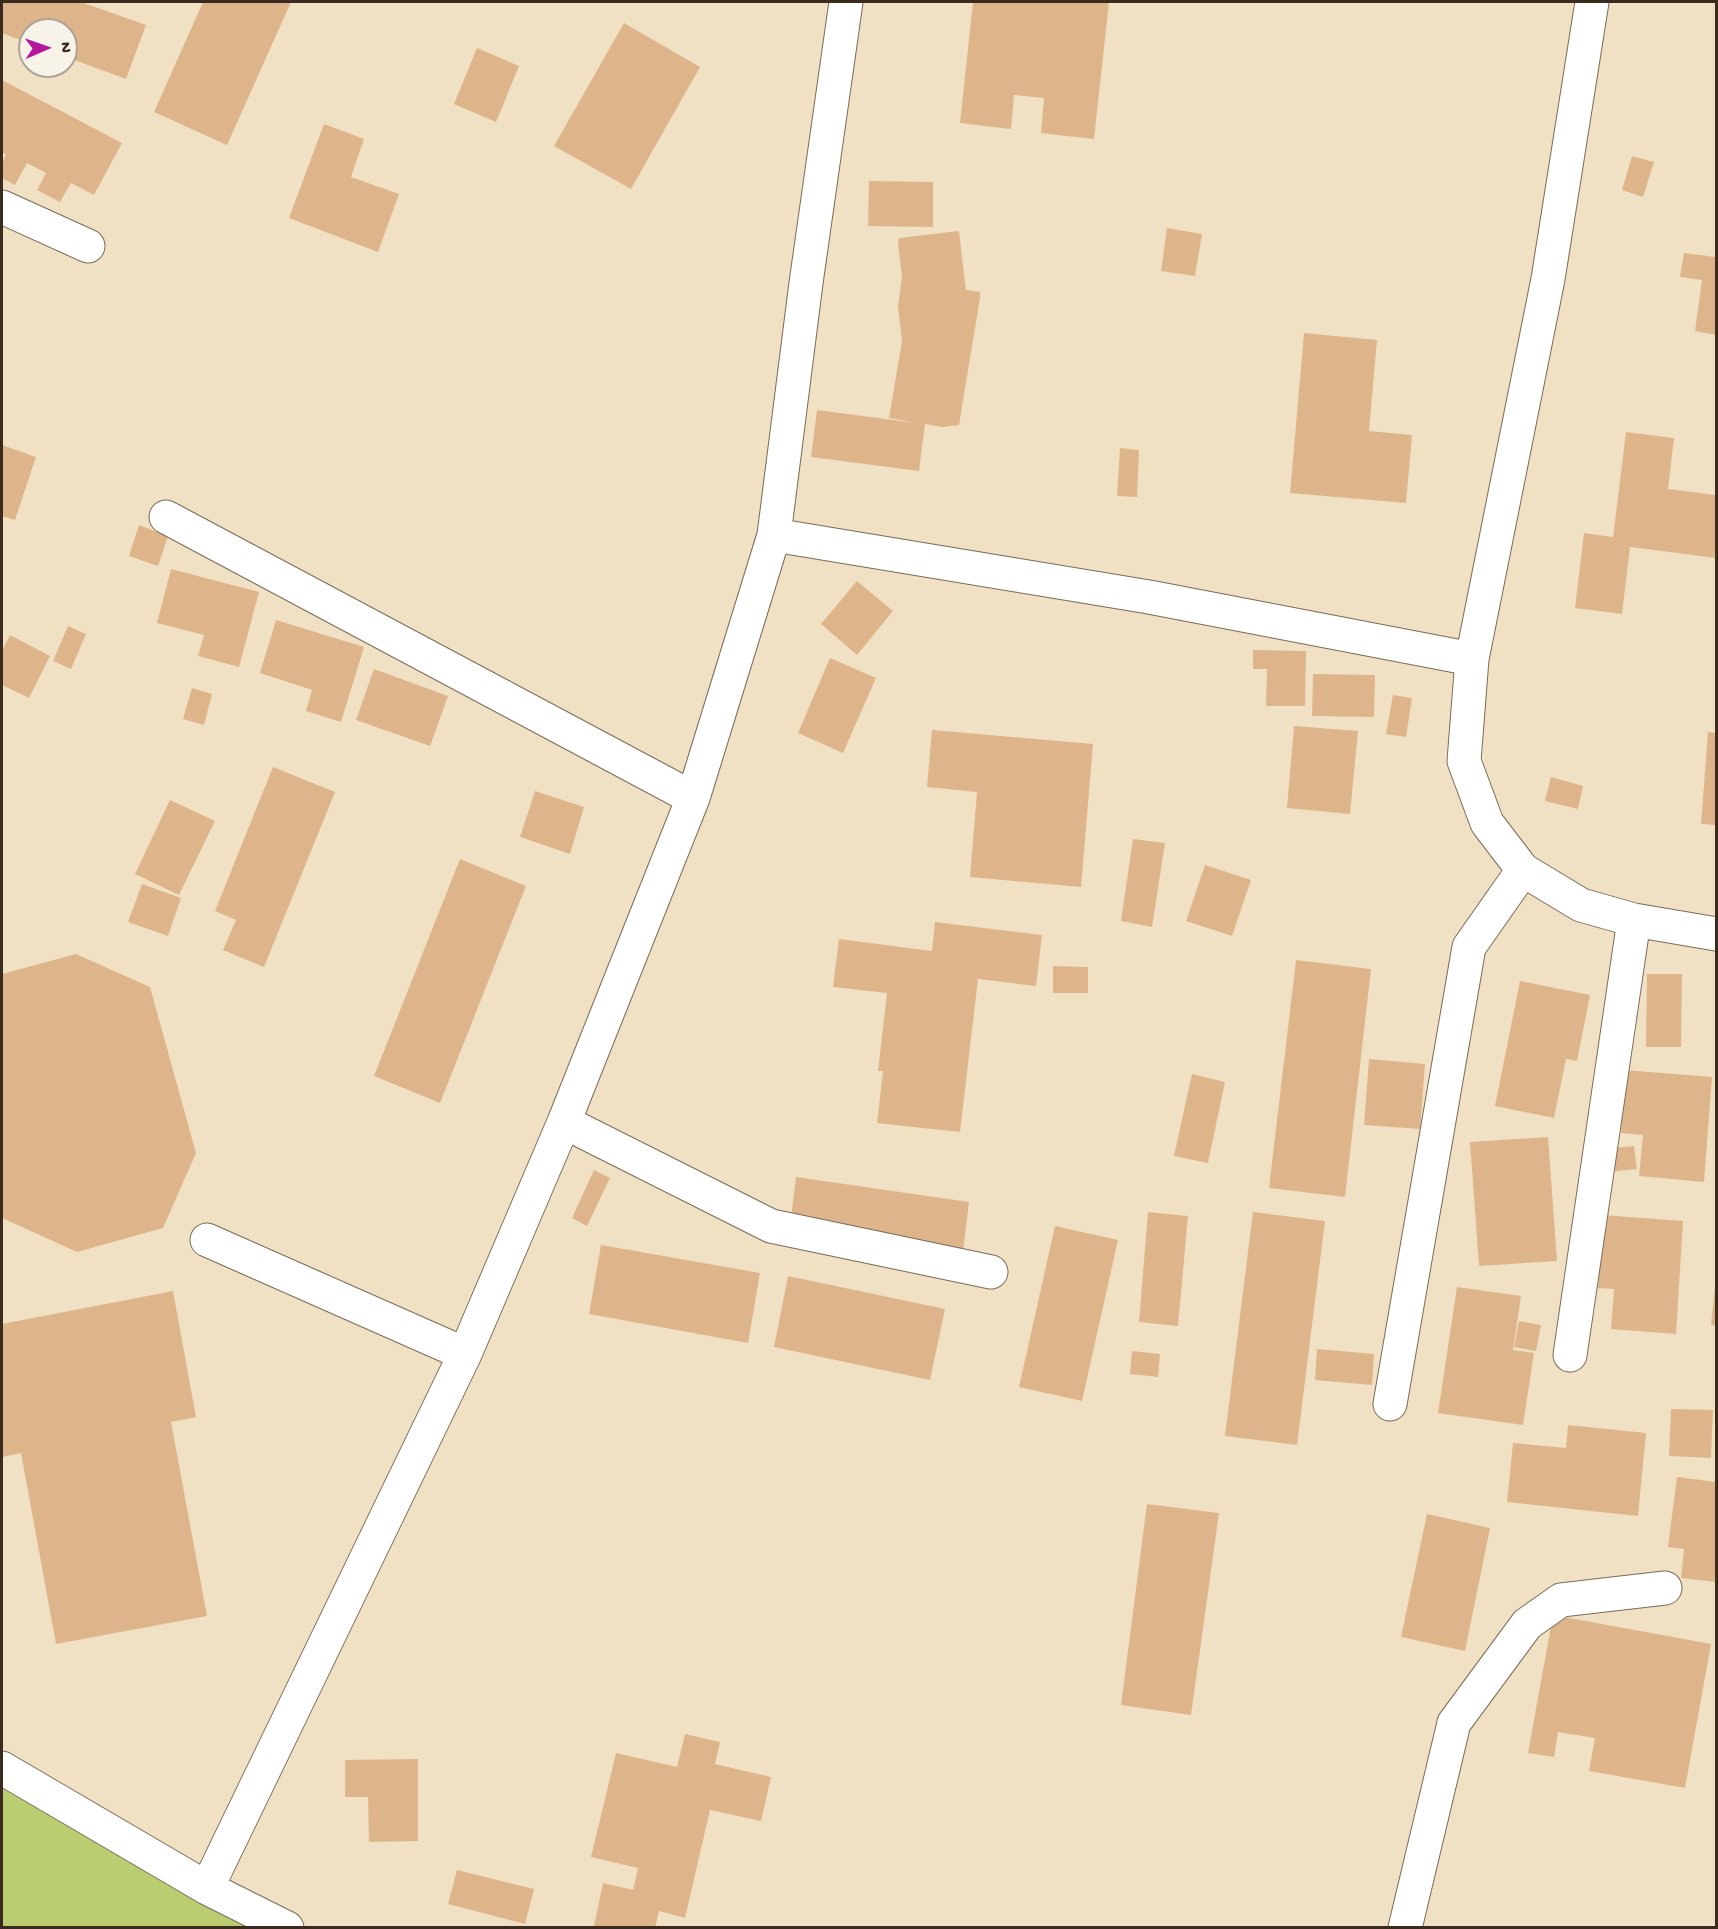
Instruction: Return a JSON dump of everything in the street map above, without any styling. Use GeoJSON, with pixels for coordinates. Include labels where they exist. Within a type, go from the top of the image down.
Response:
{"type":"FeatureCollection","features":[{"type":"Feature","properties":{"kind":"street"},"geometry":{"type":"LineString","coordinates":[[207,1888],[465,1354],[564,1122],[693,798],[774,535],[806,283],[846,2]]}},
{"type":"Feature","properties":{"kind":"street"},"geometry":{"type":"LineString","coordinates":[[1592,2],[1548,279],[1472,659],[1464,761],[1487,823],[1523,870],[1581,905],[1634,920],[1716,934]]}},
{"type":"Feature","properties":{"kind":"street"},"geometry":{"type":"LineString","coordinates":[[2,207],[88,246]]}},
{"type":"Feature","properties":{"kind":"street"},"geometry":{"type":"LineString","coordinates":[[166,517],[693,798]]}},
{"type":"Feature","properties":{"kind":"street"},"geometry":{"type":"LineString","coordinates":[[774,535],[1149,597],[1472,659]]}},
{"type":"Feature","properties":{"kind":"street"},"geometry":{"type":"LineString","coordinates":[[1390,1404],[1469,947],[1523,870]]}},
{"type":"Feature","properties":{"kind":"street"},"geometry":{"type":"LineString","coordinates":[[1570,1355],[1634,920]]}},
{"type":"Feature","properties":{"kind":"street"},"geometry":{"type":"LineString","coordinates":[[564,1122],[771,1226],[991,1272]]}},
{"type":"Feature","properties":{"kind":"street"},"geometry":{"type":"LineString","coordinates":[[207,1240],[465,1354]]}},
{"type":"Feature","properties":{"kind":"street"},"geometry":{"type":"LineString","coordinates":[[1406,1928],[1455,1723],[1527,1624],[1561,1600],[1665,1588]]}},
{"type":"Feature","properties":{"kind":"street"},"geometry":{"type":"LineString","coordinates":[[2,1768],[207,1888],[287,1928]]}},
{"type":"Feature","properties":{"kind":"green space"},"geometry":{"type":"Polygon","coordinates":[[[2,1781],[302,1927],[2,1927],[2,1781]]]}},
{"type":"Feature","properties":{"kind":"building"},"geometry":{"type":"Polygon","coordinates":[[[2,2],[81,2],[146,25],[126,79],[78,61],[78,18],[18,18],[18,39],[2,33],[2,2]]]}},
{"type":"Feature","properties":{"kind":"building"},"geometry":{"type":"Polygon","coordinates":[[[203,2],[291,2],[227,145],[154,112],[203,2]]]}},
{"type":"Feature","properties":{"kind":"building"},"geometry":{"type":"Polygon","coordinates":[[[973,2],[1109,2],[1094,139],[1041,133],[1044,98],[1014,95],[1011,129],[960,123],[973,2]]]}},
{"type":"Feature","properties":{"kind":"building"},"geometry":{"type":"Polygon","coordinates":[[[624,23],[700,67],[631,189],[554,146],[624,23]]]}},
{"type":"Feature","properties":{"kind":"building"},"geometry":{"type":"Polygon","coordinates":[[[477,48],[519,66],[496,122],[454,104],[477,48]]]}},
{"type":"Feature","properties":{"kind":"building"},"geometry":{"type":"Polygon","coordinates":[[[2,80],[122,143],[94,195],[71,183],[60,202],[37,190],[46,173],[27,163],[15,185],[2,178],[2,164],[6,154],[2,152],[2,80]]]}},
{"type":"Feature","properties":{"kind":"building"},"geometry":{"type":"Polygon","coordinates":[[[324,124],[364,139],[351,177],[399,194],[378,252],[289,218],[324,124]]]}},
{"type":"Feature","properties":{"kind":"building"},"geometry":{"type":"Polygon","coordinates":[[[1632,156],[1654,162],[1643,197],[1622,190],[1632,156]]]}},
{"type":"Feature","properties":{"kind":"building"},"geometry":{"type":"Polygon","coordinates":[[[869,181],[933,182],[933,227],[868,226],[869,181]]]}},
{"type":"Feature","properties":{"kind":"building"},"geometry":{"type":"Polygon","coordinates":[[[1167,228],[1202,234],[1195,276],[1161,271],[1167,228]]]}},
{"type":"Feature","properties":{"kind":"building"},"geometry":{"type":"Polygon","coordinates":[[[959,231],[966,290],[980,292],[980,298],[959,425],[943,427],[925,424],[919,471],[811,457],[817,410],[916,423],[889,418],[902,341],[898,306],[902,277],[899,238],[959,231]]]}},
{"type":"Feature","properties":{"kind":"building"},"geometry":{"type":"Polygon","coordinates":[[[1684,253],[1716,257],[1716,335],[1695,331],[1702,280],[1680,277],[1684,253]]]}},
{"type":"Feature","properties":{"kind":"building"},"geometry":{"type":"Polygon","coordinates":[[[1304,333],[1377,340],[1369,431],[1412,435],[1406,503],[1290,493],[1304,333]]]}},
{"type":"Feature","properties":{"kind":"building"},"geometry":{"type":"Polygon","coordinates":[[[1626,432],[1674,438],[1668,489],[1716,495],[1716,558],[1630,547],[1622,614],[1575,608],[1584,533],[1613,537],[1626,432]]]}},
{"type":"Feature","properties":{"kind":"building"},"geometry":{"type":"Polygon","coordinates":[[[2,445],[36,457],[15,520],[2,516],[2,445]]]}},
{"type":"Feature","properties":{"kind":"building"},"geometry":{"type":"Polygon","coordinates":[[[1120,448],[1139,450],[1137,497],[1117,496],[1120,448]]]}},
{"type":"Feature","properties":{"kind":"building"},"geometry":{"type":"Polygon","coordinates":[[[139,525],[168,536],[158,566],[129,556],[139,525]]]}},
{"type":"Feature","properties":{"kind":"building"},"geometry":{"type":"Polygon","coordinates":[[[171,569],[259,592],[239,667],[198,656],[204,635],[157,623],[171,569]]]}},
{"type":"Feature","properties":{"kind":"building"},"geometry":{"type":"Polygon","coordinates":[[[857,581],[893,611],[857,655],[821,624],[857,581]]]}},
{"type":"Feature","properties":{"kind":"building"},"geometry":{"type":"Polygon","coordinates":[[[276,620],[364,647],[341,722],[306,711],[312,690],[260,673],[276,620]]]}},
{"type":"Feature","properties":{"kind":"building"},"geometry":{"type":"Polygon","coordinates":[[[68,626],[86,634],[71,669],[53,661],[68,626]]]}},
{"type":"Feature","properties":{"kind":"building"},"geometry":{"type":"Polygon","coordinates":[[[10,635],[50,656],[29,698],[2,685],[2,651],[10,635]]]}},
{"type":"Feature","properties":{"kind":"building"},"geometry":{"type":"Polygon","coordinates":[[[1253,650],[1306,651],[1305,706],[1266,706],[1267,669],[1253,669],[1253,650]]]}},
{"type":"Feature","properties":{"kind":"building"},"geometry":{"type":"Polygon","coordinates":[[[830,658],[876,678],[843,753],[798,733],[830,658]]]}},
{"type":"Feature","properties":{"kind":"building"},"geometry":{"type":"Polygon","coordinates":[[[374,669],[448,696],[430,746],[356,720],[374,669]]]}},
{"type":"Feature","properties":{"kind":"building"},"geometry":{"type":"Polygon","coordinates":[[[1313,674],[1375,675],[1374,717],[1312,716],[1313,674]]]}},
{"type":"Feature","properties":{"kind":"building"},"geometry":{"type":"Polygon","coordinates":[[[192,688],[212,694],[204,725],[183,719],[192,688]]]}},
{"type":"Feature","properties":{"kind":"building"},"geometry":{"type":"Polygon","coordinates":[[[1393,695],[1412,698],[1406,737],[1386,734],[1393,695]]]}},
{"type":"Feature","properties":{"kind":"building"},"geometry":{"type":"Polygon","coordinates":[[[1294,726],[1358,731],[1350,814],[1287,808],[1294,726]]]}},
{"type":"Feature","properties":{"kind":"building"},"geometry":{"type":"Polygon","coordinates":[[[932,730],[1093,744],[1081,887],[970,877],[977,792],[927,787],[932,730]]]}},
{"type":"Feature","properties":{"kind":"building"},"geometry":{"type":"Polygon","coordinates":[[[1708,732],[1716,733],[1716,825],[1701,824],[1708,732]]]}},
{"type":"Feature","properties":{"kind":"building"},"geometry":{"type":"Polygon","coordinates":[[[273,767],[335,792],[264,967],[223,950],[236,920],[215,911],[273,767]]]}},
{"type":"Feature","properties":{"kind":"building"},"geometry":{"type":"Polygon","coordinates":[[[1551,777],[1583,786],[1578,809],[1545,801],[1551,777]]]}},
{"type":"Feature","properties":{"kind":"building"},"geometry":{"type":"Polygon","coordinates":[[[535,791],[584,807],[570,854],[520,837],[535,791]]]}},
{"type":"Feature","properties":{"kind":"building"},"geometry":{"type":"Polygon","coordinates":[[[170,800],[215,821],[179,895],[135,874],[170,800]]]}},
{"type":"Feature","properties":{"kind":"building"},"geometry":{"type":"Polygon","coordinates":[[[1133,839],[1165,843],[1152,927],[1121,921],[1133,839]]]}},
{"type":"Feature","properties":{"kind":"building"},"geometry":{"type":"Polygon","coordinates":[[[460,859],[526,886],[440,1103],[374,1076],[460,859]]]}},
{"type":"Feature","properties":{"kind":"building"},"geometry":{"type":"Polygon","coordinates":[[[1205,865],[1251,880],[1232,936],[1186,921],[1205,865]]]}},
{"type":"Feature","properties":{"kind":"building"},"geometry":{"type":"Polygon","coordinates":[[[142,884],[181,898],[168,936],[128,922],[142,884]]]}},
{"type":"Feature","properties":{"kind":"building"},"geometry":{"type":"Polygon","coordinates":[[[935,922],[1042,935],[1036,986],[978,979],[960,1132],[877,1123],[883,1071],[878,1071],[887,993],[833,987],[839,939],[932,951],[935,922]]]}},
{"type":"Feature","properties":{"kind":"building"},"geometry":{"type":"Polygon","coordinates":[[[76,954],[150,987],[196,1153],[163,1228],[77,1252],[2,1218],[2,974],[76,954]]]}},
{"type":"Feature","properties":{"kind":"building"},"geometry":{"type":"Polygon","coordinates":[[[1296,960],[1371,969],[1345,1197],[1269,1188],[1296,960]]]}},
{"type":"Feature","properties":{"kind":"building"},"geometry":{"type":"Polygon","coordinates":[[[1053,966],[1088,967],[1088,993],[1053,993],[1053,966]]]}},
{"type":"Feature","properties":{"kind":"building"},"geometry":{"type":"Polygon","coordinates":[[[1647,974],[1682,974],[1681,1047],[1646,1047],[1647,974]]]}},
{"type":"Feature","properties":{"kind":"building"},"geometry":{"type":"Polygon","coordinates":[[[1520,981],[1590,995],[1577,1061],[1566,1059],[1554,1118],[1495,1106],[1520,981]]]}},
{"type":"Feature","properties":{"kind":"building"},"geometry":{"type":"Polygon","coordinates":[[[1369,1059],[1425,1064],[1420,1129],[1364,1125],[1369,1059]]]}},
{"type":"Feature","properties":{"kind":"building"},"geometry":{"type":"Polygon","coordinates":[[[1625,1070],[1712,1077],[1704,1182],[1639,1176],[1643,1135],[1621,1133],[1625,1070]]]}},
{"type":"Feature","properties":{"kind":"building"},"geometry":{"type":"Polygon","coordinates":[[[1192,1074],[1225,1082],[1208,1163],[1174,1156],[1192,1074]]]}},
{"type":"Feature","properties":{"kind":"building"},"geometry":{"type":"Polygon","coordinates":[[[1548,1137],[1557,1261],[1479,1266],[1470,1142],[1548,1137]]]}},
{"type":"Feature","properties":{"kind":"building"},"geometry":{"type":"Polygon","coordinates":[[[1634,1146],[1637,1169],[1607,1172],[1604,1149],[1634,1146]]]}},
{"type":"Feature","properties":{"kind":"building"},"geometry":{"type":"Polygon","coordinates":[[[594,1170],[610,1178],[587,1226],[572,1218],[594,1170]]]}},
{"type":"Feature","properties":{"kind":"building"},"geometry":{"type":"Polygon","coordinates":[[[796,1177],[969,1202],[963,1251],[790,1225],[796,1177]]]}},
{"type":"Feature","properties":{"kind":"building"},"geometry":{"type":"Polygon","coordinates":[[[1148,1212],[1188,1216],[1178,1326],[1139,1322],[1148,1212]]]}},
{"type":"Feature","properties":{"kind":"building"},"geometry":{"type":"Polygon","coordinates":[[[1253,1212],[1325,1221],[1297,1445],[1225,1436],[1253,1212]]]}},
{"type":"Feature","properties":{"kind":"building"},"geometry":{"type":"Polygon","coordinates":[[[1603,1215],[1683,1221],[1676,1334],[1611,1329],[1614,1289],[1598,1288],[1603,1215]]]}},
{"type":"Feature","properties":{"kind":"building"},"geometry":{"type":"Polygon","coordinates":[[[1055,1226],[1118,1240],[1082,1401],[1019,1387],[1055,1226]]]}},
{"type":"Feature","properties":{"kind":"building"},"geometry":{"type":"Polygon","coordinates":[[[601,1245],[760,1273],[748,1343],[589,1314],[601,1245]]]}},
{"type":"Feature","properties":{"kind":"building"},"geometry":{"type":"Polygon","coordinates":[[[788,1276],[945,1309],[930,1380],[774,1347],[788,1276]]]}},
{"type":"Feature","properties":{"kind":"building"},"geometry":{"type":"Polygon","coordinates":[[[1457,1287],[1521,1296],[1513,1350],[1534,1353],[1523,1425],[1438,1413],[1457,1287]]]}},
{"type":"Feature","properties":{"kind":"building"},"geometry":{"type":"Polygon","coordinates":[[[1716,1288],[1716,1326],[1711,1325],[1716,1288]]]}},
{"type":"Feature","properties":{"kind":"building"},"geometry":{"type":"Polygon","coordinates":[[[173,1291],[196,1417],[171,1422],[207,1616],[56,1644],[21,1453],[2,1457],[2,1324],[173,1291]]]}},
{"type":"Feature","properties":{"kind":"building"},"geometry":{"type":"Polygon","coordinates":[[[1519,1321],[1541,1325],[1536,1351],[1514,1347],[1519,1321]]]}},
{"type":"Feature","properties":{"kind":"building"},"geometry":{"type":"Polygon","coordinates":[[[1317,1349],[1374,1354],[1372,1385],[1315,1380],[1317,1349]]]}},
{"type":"Feature","properties":{"kind":"building"},"geometry":{"type":"Polygon","coordinates":[[[1132,1351],[1160,1354],[1158,1377],[1130,1374],[1132,1351]]]}},
{"type":"Feature","properties":{"kind":"building"},"geometry":{"type":"Polygon","coordinates":[[[1671,1409],[1713,1410],[1711,1458],[1669,1456],[1671,1409]]]}},
{"type":"Feature","properties":{"kind":"building"},"geometry":{"type":"Polygon","coordinates":[[[1568,1425],[1646,1433],[1638,1516],[1507,1502],[1513,1443],[1566,1448],[1568,1425]]]}},
{"type":"Feature","properties":{"kind":"building"},"geometry":{"type":"Polygon","coordinates":[[[1677,1477],[1716,1482],[1716,1582],[1681,1578],[1684,1549],[1668,1547],[1677,1477]]]}},
{"type":"Feature","properties":{"kind":"building"},"geometry":{"type":"Polygon","coordinates":[[[1147,1504],[1219,1513],[1191,1715],[1121,1705],[1147,1504]]]}},
{"type":"Feature","properties":{"kind":"building"},"geometry":{"type":"Polygon","coordinates":[[[1427,1514],[1490,1528],[1465,1651],[1401,1637],[1427,1514]]]}},
{"type":"Feature","properties":{"kind":"building"},"geometry":{"type":"Polygon","coordinates":[[[1553,1615],[1711,1644],[1685,1788],[1589,1771],[1595,1738],[1558,1732],[1554,1757],[1528,1753],[1553,1615]]]}},
{"type":"Feature","properties":{"kind":"building"},"geometry":{"type":"Polygon","coordinates":[[[685,1734],[720,1742],[715,1764],[771,1777],[761,1821],[710,1810],[685,1918],[659,1911],[655,1928],[594,1926],[603,1883],[633,1890],[638,1868],[591,1857],[616,1753],[677,1767],[685,1734]]]}},
{"type":"Feature","properties":{"kind":"building"},"geometry":{"type":"Polygon","coordinates":[[[418,1759],[418,1841],[369,1842],[368,1797],[345,1797],[345,1760],[418,1759]]]}},
{"type":"Feature","properties":{"kind":"building"},"geometry":{"type":"Polygon","coordinates":[[[457,1870],[534,1889],[525,1924],[448,1904],[457,1870]]]}}]}
